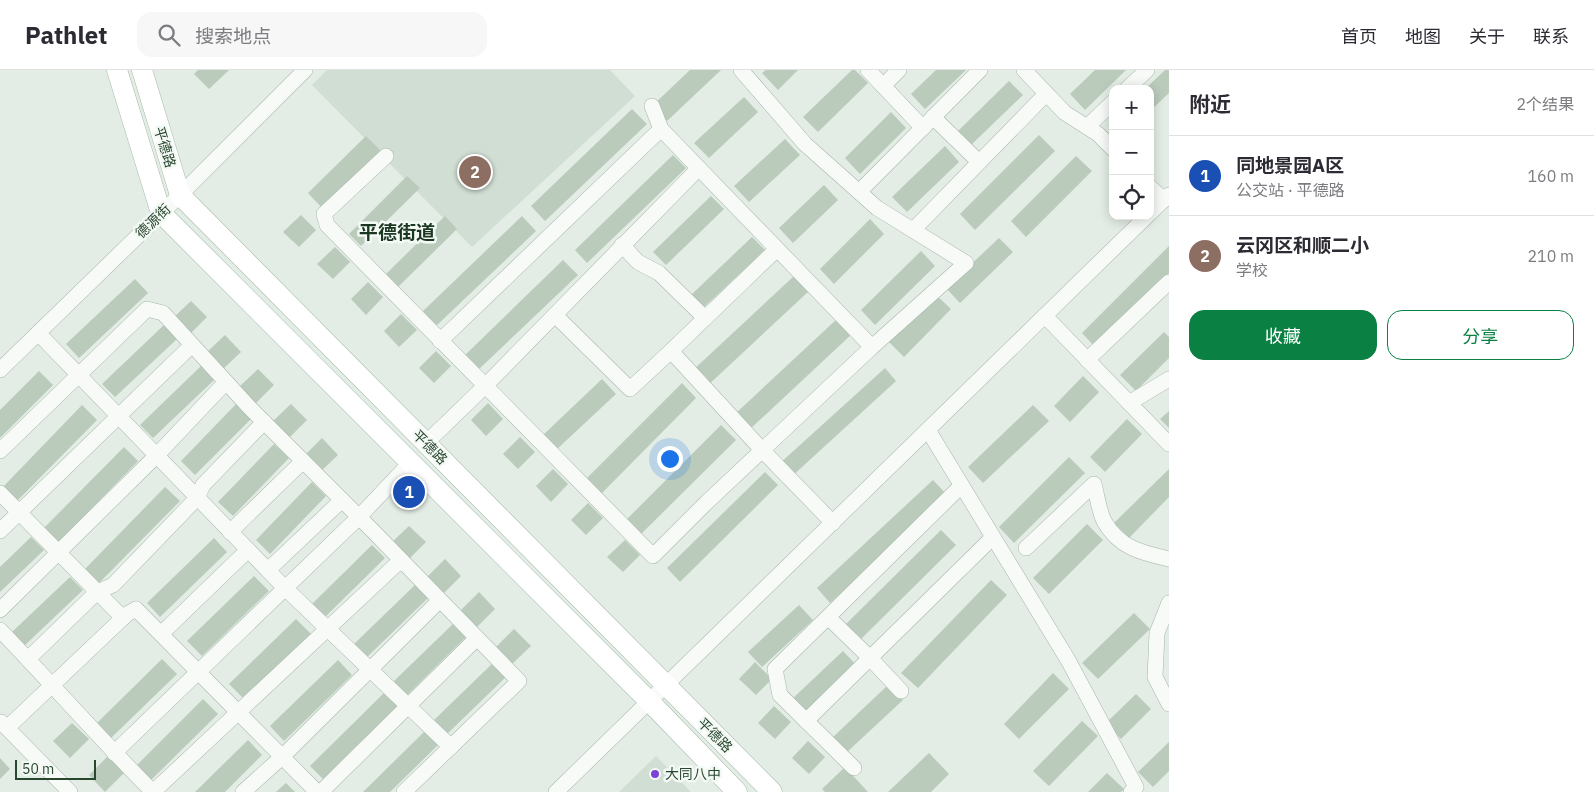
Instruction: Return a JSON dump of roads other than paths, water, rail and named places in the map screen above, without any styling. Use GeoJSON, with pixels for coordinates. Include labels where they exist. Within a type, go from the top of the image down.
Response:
{"type":"FeatureCollection","features":[{"type":"Feature","properties":{"kind":"main road","name":"平德路"},"geometry":{"type":"LineString","coordinates":[[117,70],[161,214],[650,702],[737,792]]}},
{"type":"Feature","properties":{"kind":"main road","name":"平德路"},"geometry":{"type":"LineString","coordinates":[[142,70],[180,195],[772,792]]}},
{"type":"Feature","properties":{"kind":"street","name":"德源街"},"geometry":{"type":"LineString","coordinates":[[0,370],[161,214],[305,70]]}},
{"type":"Feature","properties":{"kind":"street"},"geometry":{"type":"LineString","coordinates":[[386,156],[324,214],[327,225],[653,556],[762,450],[966,262],[876,208],[805,144],[741,70]]}},
{"type":"Feature","properties":{"kind":"street"},"geometry":{"type":"LineString","coordinates":[[868,70],[883,86],[979,162]]}},
{"type":"Feature","properties":{"kind":"street"},"geometry":{"type":"LineString","coordinates":[[883,86],[899,70]]}},
{"type":"Feature","properties":{"kind":"street"},"geometry":{"type":"LineString","coordinates":[[859,192],[980,70]]}},
{"type":"Feature","properties":{"kind":"street"},"geometry":{"type":"LineString","coordinates":[[1024,70],[1065,114],[1098,134],[1109,145]]}},
{"type":"Feature","properties":{"kind":"street"},"geometry":{"type":"LineString","coordinates":[[1131,85],[1147,70]]}},
{"type":"Feature","properties":{"kind":"street"},"geometry":{"type":"LineString","coordinates":[[913,230],[1046,94]]}},
{"type":"Feature","properties":{"kind":"street"},"geometry":{"type":"LineString","coordinates":[[652,106],[661,129],[872,347]]}},
{"type":"Feature","properties":{"kind":"street"},"geometry":{"type":"LineString","coordinates":[[1086,127],[1109,106]]}},
{"type":"Feature","properties":{"kind":"street"},"geometry":{"type":"LineString","coordinates":[[440,341],[661,129]]}},
{"type":"Feature","properties":{"kind":"street"},"geometry":{"type":"LineString","coordinates":[[426,443],[485,386],[699,168]]}},
{"type":"Feature","properties":{"kind":"street"},"geometry":{"type":"LineString","coordinates":[[1154,189],[1166,197],[1154,209]]}},
{"type":"Feature","properties":{"kind":"street"},"geometry":{"type":"LineString","coordinates":[[556,792],[1143,220]]}},
{"type":"Feature","properties":{"kind":"street"},"geometry":{"type":"LineString","coordinates":[[622,246],[638,262],[659,273],[705,318]]}},
{"type":"Feature","properties":{"kind":"street"},"geometry":{"type":"LineString","coordinates":[[555,315],[630,389],[777,249]]}},
{"type":"Feature","properties":{"kind":"street"},"geometry":{"type":"LineString","coordinates":[[1088,360],[1169,282]]}},
{"type":"Feature","properties":{"kind":"street"},"geometry":{"type":"LineString","coordinates":[[0,451],[146,309],[163,313],[264,422],[519,681],[404,792]]}},
{"type":"Feature","properties":{"kind":"street"},"geometry":{"type":"LineString","coordinates":[[1045,316],[1169,444]]}},
{"type":"Feature","properties":{"kind":"street"},"geometry":{"type":"LineString","coordinates":[[38,333],[285,588],[450,747]]}},
{"type":"Feature","properties":{"kind":"street"},"geometry":{"type":"LineString","coordinates":[[0,531],[192,345]]}},
{"type":"Feature","properties":{"kind":"street"},"geometry":{"type":"LineString","coordinates":[[671,351],[762,450],[833,523]]}},
{"type":"Feature","properties":{"kind":"street"},"geometry":{"type":"LineString","coordinates":[[1129,402],[1169,379]]}},
{"type":"Feature","properties":{"kind":"street"},"geometry":{"type":"LineString","coordinates":[[0,610],[156,456],[226,382]]}},
{"type":"Feature","properties":{"kind":"street"},"geometry":{"type":"LineString","coordinates":[[28,659],[97,592],[113,585],[197,498],[204,485],[264,422]]}},
{"type":"Feature","properties":{"kind":"street"},"geometry":{"type":"LineString","coordinates":[[928,430],[1068,660],[1136,787],[1131,792]]}},
{"type":"Feature","properties":{"kind":"street"},"geometry":{"type":"LineString","coordinates":[[230,532],[303,461]]}},
{"type":"Feature","properties":{"kind":"street"},"geometry":{"type":"LineString","coordinates":[[114,753],[359,517],[410,463]]}},
{"type":"Feature","properties":{"kind":"street"},"geometry":{"type":"LineString","coordinates":[[1026,548],[1094,484],[1104,520],[1117,538],[1140,553],[1169,560]]}},
{"type":"Feature","properties":{"kind":"street"},"geometry":{"type":"LineString","coordinates":[[854,768],[780,695],[775,669],[829,618],[961,486]]}},
{"type":"Feature","properties":{"kind":"street"},"geometry":{"type":"LineString","coordinates":[[0,493],[123,618]]}},
{"type":"Feature","properties":{"kind":"street"},"geometry":{"type":"LineString","coordinates":[[268,570],[342,500]]}},
{"type":"Feature","properties":{"kind":"street"},"geometry":{"type":"LineString","coordinates":[[806,721],[992,538]]}},
{"type":"Feature","properties":{"kind":"street"},"geometry":{"type":"LineString","coordinates":[[160,634],[248,550]]}},
{"type":"Feature","properties":{"kind":"street"},"geometry":{"type":"LineString","coordinates":[[0,630],[114,753],[153,792],[237,711],[401,560]]}},
{"type":"Feature","properties":{"kind":"street"},"geometry":{"type":"LineString","coordinates":[[244,792],[282,757],[440,600]]}},
{"type":"Feature","properties":{"kind":"street"},"geometry":{"type":"LineString","coordinates":[[1169,603],[1157,633],[1156,677],[1169,704]]}},
{"type":"Feature","properties":{"kind":"street"},"geometry":{"type":"LineString","coordinates":[[70,792],[4,725],[53,685],[123,618],[136,609],[317,792]]}},
{"type":"Feature","properties":{"kind":"street"},"geometry":{"type":"LineString","coordinates":[[829,618],[901,691]]}},
{"type":"Feature","properties":{"kind":"street"},"geometry":{"type":"LineString","coordinates":[[321,792],[477,638]]}},
{"type":"Feature","properties":{"kind":"place","name":"云冈区和顺二小"},"geometry":{"type":"Point","coordinates":[475,172]}},
{"type":"Feature","properties":{"kind":"place","name":"同地景园A区"},"geometry":{"type":"Point","coordinates":[409,492]}},
{"type":"Feature","properties":{"kind":"place","name":"大同八中"},"geometry":{"type":"Point","coordinates":[655,774]}},
{"type":"Feature","properties":{"kind":"district","name":"平德街道"},"geometry":{"type":"Point","coordinates":[397,232]}}]}
